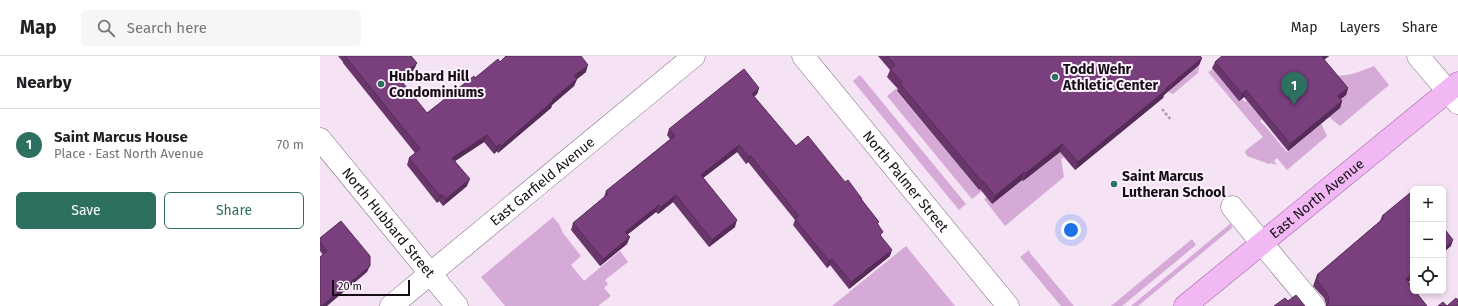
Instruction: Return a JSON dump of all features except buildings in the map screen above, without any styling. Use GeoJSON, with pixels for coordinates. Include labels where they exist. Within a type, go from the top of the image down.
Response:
{"type":"FeatureCollection","features":[{"type":"Feature","properties":{"kind":"main road","name":"East North Avenue"},"geometry":{"type":"LineString","coordinates":[[1185,306],[1262,243],[1455,92]]}},
{"type":"Feature","properties":{"kind":"street","name":"East Garfield Avenue"},"geometry":{"type":"LineString","coordinates":[[391,306],[694,56]]}},
{"type":"Feature","properties":{"kind":"street","name":"North Palmer Street"},"geometry":{"type":"LineString","coordinates":[[803,56],[1008,306]]}},
{"type":"Feature","properties":{"kind":"street"},"geometry":{"type":"LineString","coordinates":[[1418,56],[1455,92]]}},
{"type":"Feature","properties":{"kind":"street","name":"North Hubbard Street"},"geometry":{"type":"LineString","coordinates":[[320,139],[457,306]]}},
{"type":"Feature","properties":{"kind":"street"},"geometry":{"type":"LineString","coordinates":[[1232,207],[1314,306]]}},
{"type":"Feature","properties":{"kind":"path"},"geometry":{"type":"LineString","coordinates":[[1162,109],[1171,120]]}},
{"type":"Feature","properties":{"kind":"shaded area"},"geometry":{"type":"Polygon","coordinates":[[[1200,62],[1198,73],[1173,94],[1168,92],[1200,62]]]}},
{"type":"Feature","properties":{"kind":"shaded area"},"geometry":{"type":"Polygon","coordinates":[[[1374,66],[1389,85],[1340,126],[1329,117],[1340,108],[1335,75],[1360,72],[1374,66]]]}},
{"type":"Feature","properties":{"kind":"shaded area"},"geometry":{"type":"Polygon","coordinates":[[[1213,69],[1245,102],[1247,101],[1262,119],[1260,121],[1287,152],[1321,123],[1327,136],[1287,170],[1277,158],[1274,161],[1277,165],[1271,163],[1269,164],[1247,156],[1245,152],[1246,150],[1263,137],[1208,72],[1213,69]]]}},
{"type":"Feature","properties":{"kind":"shaded area"},"geometry":{"type":"Polygon","coordinates":[[[860,75],[966,204],[959,210],[853,81],[860,75]]]}},
{"type":"Feature","properties":{"kind":"shaded area"},"geometry":{"type":"Polygon","coordinates":[[[897,88],[899,90],[897,92],[958,165],[960,164],[961,169],[979,190],[980,189],[982,191],[972,199],[887,96],[897,88]]]}},
{"type":"Feature","properties":{"kind":"shaded area"},"geometry":{"type":"Polygon","coordinates":[[[1058,150],[1064,157],[1061,159],[1064,177],[1005,226],[984,199],[987,197],[992,204],[1022,180],[1023,181],[1058,150]]]}},
{"type":"Feature","properties":{"kind":"shaded area"},"geometry":{"type":"Polygon","coordinates":[[[553,217],[559,224],[563,233],[581,256],[571,265],[584,281],[620,251],[628,262],[605,280],[608,284],[604,288],[611,296],[598,306],[505,306],[481,277],[553,217]]]}},
{"type":"Feature","properties":{"kind":"shaded area"},"geometry":{"type":"Polygon","coordinates":[[[1231,223],[1232,228],[1138,306],[1131,306],[1231,223]]]}},
{"type":"Feature","properties":{"kind":"shaded area"},"geometry":{"type":"Polygon","coordinates":[[[1192,239],[1196,245],[1122,306],[1111,306],[1192,239]]]}},
{"type":"Feature","properties":{"kind":"shaded area"},"geometry":{"type":"Polygon","coordinates":[[[906,246],[955,306],[832,306],[906,246]]]}},
{"type":"Feature","properties":{"kind":"shaded area"},"geometry":{"type":"Polygon","coordinates":[[[1029,250],[1074,306],[1061,306],[1020,257],[1029,250]]]}},
{"type":"Feature","properties":{"kind":"place","name":"Todd Wehr Athletic Center"},"geometry":{"type":"Point","coordinates":[1055,77]}},
{"type":"Feature","properties":{"kind":"place","name":"Hubbard Hill Condominiums"},"geometry":{"type":"Point","coordinates":[381,84]}},
{"type":"Feature","properties":{"kind":"place","name":"Saint Marcus House"},"geometry":{"type":"Point","coordinates":[1294,105]}},
{"type":"Feature","properties":{"kind":"place","name":"Saint Marcus Lutheran School"},"geometry":{"type":"Point","coordinates":[1114,184]}}]}
